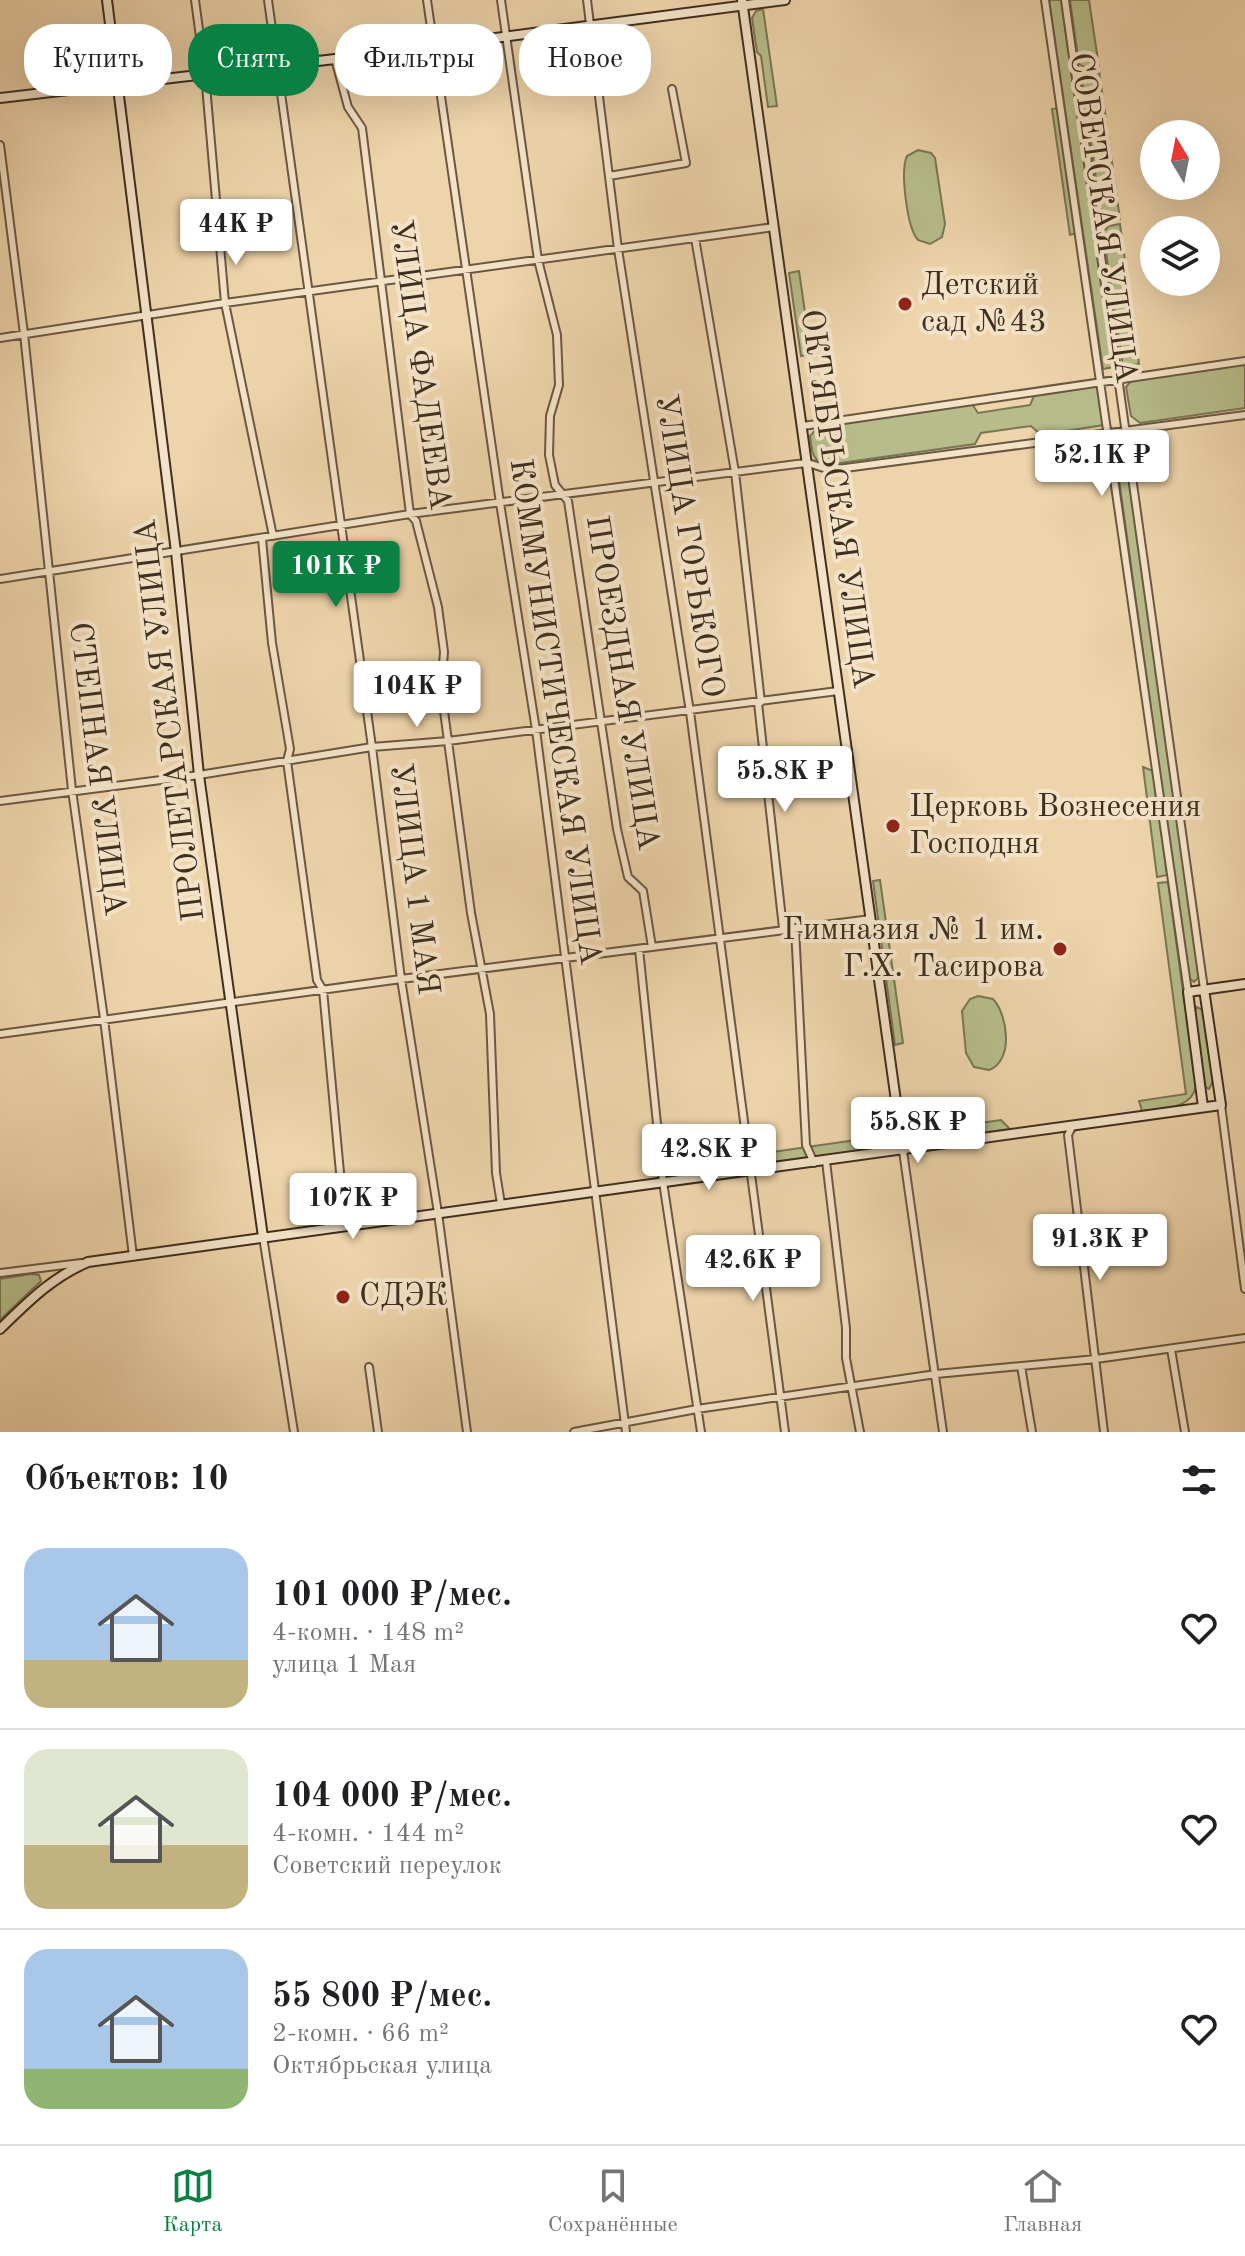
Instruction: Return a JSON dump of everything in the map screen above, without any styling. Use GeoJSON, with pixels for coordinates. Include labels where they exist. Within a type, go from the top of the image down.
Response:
{"type":"FeatureCollection","features":[{"type":"Feature","properties":{"kind":"main road","name":"ПРОЛЕТАРСКАЯ УЛИЦА"},"geometry":{"type":"LineString","coordinates":[[107,0],[110,24]]}},
{"type":"Feature","properties":{"kind":"main road"},"geometry":{"type":"LineString","coordinates":[[590,24],[742,2],[785,0]]}},
{"type":"Feature","properties":{"kind":"main road","name":"ОКТЯБРЬСКАЯ УЛИЦА"},"geometry":{"type":"LineString","coordinates":[[742,2],[903,1151]]}},
{"type":"Feature","properties":{"kind":"main road"},"geometry":{"type":"LineString","coordinates":[[503,35],[519,33]]}},
{"type":"Feature","properties":{"kind":"main road"},"geometry":{"type":"LineString","coordinates":[[319,61],[335,59]]}},
{"type":"Feature","properties":{"kind":"main road"},"geometry":{"type":"LineString","coordinates":[[0,98],[24,95]]}},
{"type":"Feature","properties":{"kind":"main road","name":"ПРОЛЕТАРСКАЯ УЛИЦА"},"geometry":{"type":"LineString","coordinates":[[120,96],[176,552],[199,775],[263,1237]]}},
{"type":"Feature","properties":{"kind":"main road"},"geometry":{"type":"LineString","coordinates":[[1188,992],[1245,984]]}},
{"type":"Feature","properties":{"kind":"main road","name":"СОВЕТСКАЯ УЛИЦА"},"geometry":{"type":"LineString","coordinates":[[1204,989],[1221,1105]]}},
{"type":"Feature","properties":{"kind":"main road","name":"СОВЕТСКАЯ УЛИЦА"},"geometry":{"type":"LineString","coordinates":[[1188,992],[1203,1107]]}},
{"type":"Feature","properties":{"kind":"main road"},"geometry":{"type":"LineString","coordinates":[[0,1329],[46,1285],[64,1272],[88,1262],[1221,1105]]}},
{"type":"Feature","properties":{"kind":"street"},"geometry":{"type":"LineString","coordinates":[[195,0],[198,24]]}},
{"type":"Feature","properties":{"kind":"street","name":"УЛИЦА 1 МАЯ"},"geometry":{"type":"LineString","coordinates":[[268,0],[271,24]]}},
{"type":"Feature","properties":{"kind":"street","name":"КОММУНИСТИЧЕСКАЯ УЛИЦА"},"geometry":{"type":"LineString","coordinates":[[427,0],[431,24]]}},
{"type":"Feature","properties":{"kind":"street","name":"ПРОЕЗДНАЯ УЛИЦА"},"geometry":{"type":"LineString","coordinates":[[501,0],[538,260],[557,335],[559,385],[550,416],[549,455],[555,485],[568,501],[617,829],[628,877],[643,891],[652,947]]}},
{"type":"Feature","properties":{"kind":"street","name":"УЛИЦА ГОРЬКОГО"},"geometry":{"type":"LineString","coordinates":[[587,0],[590,24]]}},
{"type":"Feature","properties":{"kind":"street","name":"СОВЕТСКАЯ УЛИЦА"},"geometry":{"type":"LineString","coordinates":[[1045,0],[1188,992]]}},
{"type":"Feature","properties":{"kind":"street","name":"СОВЕТСКАЯ УЛИЦА"},"geometry":{"type":"LineString","coordinates":[[1065,0],[1204,989]]}},
{"type":"Feature","properties":{"kind":"street"},"geometry":{"type":"LineString","coordinates":[[609,176],[686,163],[672,89]]}},
{"type":"Feature","properties":{"kind":"street"},"geometry":{"type":"LineString","coordinates":[[207,96],[225,303],[273,536]]}},
{"type":"Feature","properties":{"kind":"street","name":"УЛИЦА 1 МАЯ"},"geometry":{"type":"LineString","coordinates":[[281,96],[372,747],[401,979],[438,1213],[467,1432]]}},
{"type":"Feature","properties":{"kind":"street","name":"УЛИЦА ФАДЕЕВА"},"geometry":{"type":"LineString","coordinates":[[345,96],[348,107],[362,128],[410,514],[416,521],[438,607],[444,652],[441,689],[471,913],[490,1014],[496,1173],[501,1204]]}},
{"type":"Feature","properties":{"kind":"street","name":"КОММУНИСТИЧЕСКАЯ УЛИЦА"},"geometry":{"type":"LineString","coordinates":[[441,96],[536,730],[626,1432]]}},
{"type":"Feature","properties":{"kind":"street","name":"УЛИЦА ГОРЬКОГО"},"geometry":{"type":"LineString","coordinates":[[599,96],[618,249],[690,712],[785,1432]]}},
{"type":"Feature","properties":{"kind":"street","name":"СТЕПНАЯ УЛИЦА"},"geometry":{"type":"LineString","coordinates":[[0,145],[24,334],[72,790],[133,1256]]}},
{"type":"Feature","properties":{"kind":"street"},"geometry":{"type":"LineString","coordinates":[[0,338],[225,303],[774,227]]}},
{"type":"Feature","properties":{"kind":"street"},"geometry":{"type":"LineString","coordinates":[[695,238],[735,472],[783,928]]}},
{"type":"Feature","properties":{"kind":"street"},"geometry":{"type":"LineString","coordinates":[[803,426],[1245,361]]}},
{"type":"Feature","properties":{"kind":"street"},"geometry":{"type":"LineString","coordinates":[[0,579],[410,514],[561,494],[808,463],[830,470],[1245,415]]}},
{"type":"Feature","properties":{"kind":"street"},"geometry":{"type":"LineString","coordinates":[[262,539],[272,643],[290,749],[287,761],[317,980],[323,990],[345,1226]]}},
{"type":"Feature","properties":{"kind":"street"},"geometry":{"type":"LineString","coordinates":[[0,801],[199,775],[372,747],[690,712],[838,691]]}},
{"type":"Feature","properties":{"kind":"street"},"geometry":{"type":"LineString","coordinates":[[0,1034],[783,928],[871,919]]}},
{"type":"Feature","properties":{"kind":"street"},"geometry":{"type":"LineString","coordinates":[[795,928],[806,1145],[814,1163]]}},
{"type":"Feature","properties":{"kind":"street"},"geometry":{"type":"LineString","coordinates":[[639,949],[663,1182],[701,1432]]}},
{"type":"Feature","properties":{"kind":"street","name":"СОВЕТСКАЯ УЛИЦА"},"geometry":{"type":"LineString","coordinates":[[1221,1105],[1245,1289]]}},
{"type":"Feature","properties":{"kind":"street"},"geometry":{"type":"LineString","coordinates":[[1072,1127],[1068,1135],[1104,1432]]}},
{"type":"Feature","properties":{"kind":"street","name":"ОКТЯБРЬСКАЯ УЛИЦА"},"geometry":{"type":"LineString","coordinates":[[903,1151],[943,1432]]}},
{"type":"Feature","properties":{"kind":"street"},"geometry":{"type":"LineString","coordinates":[[826,1161],[846,1328],[846,1358],[860,1432]]}},
{"type":"Feature","properties":{"kind":"street","name":"ПРОЛЕТАРСКАЯ УЛИЦА"},"geometry":{"type":"LineString","coordinates":[[263,1237],[294,1432]]}},
{"type":"Feature","properties":{"kind":"street"},"geometry":{"type":"LineString","coordinates":[[0,1273],[88,1262]]}},
{"type":"Feature","properties":{"kind":"street"},"geometry":{"type":"LineString","coordinates":[[574,1432],[697,1409],[936,1374],[1096,1359],[1245,1338]]}},
{"type":"Feature","properties":{"kind":"street"},"geometry":{"type":"LineString","coordinates":[[1171,1349],[1185,1432]]}},
{"type":"Feature","properties":{"kind":"street"},"geometry":{"type":"LineString","coordinates":[[1021,1366],[1032,1432]]}},
{"type":"Feature","properties":{"kind":"street"},"geometry":{"type":"LineString","coordinates":[[369,1367],[378,1432]]}},
{"type":"Feature","properties":{"kind":"green space"},"geometry":{"type":"Polygon","coordinates":[[[1049,0],[1061,0],[1114,367],[1103,369],[1049,0]]]}},
{"type":"Feature","properties":{"kind":"green space"},"geometry":{"type":"Polygon","coordinates":[[[1070,0],[1089,0],[1099,67],[1088,69],[1079,64],[1070,0]]]}},
{"type":"Feature","properties":{"kind":"green space"},"geometry":{"type":"Polygon","coordinates":[[[763,9],[777,106],[768,107],[752,18],[756,11],[763,9]]]}},
{"type":"Feature","properties":{"kind":"green space"},"geometry":{"type":"Polygon","coordinates":[[[1099,71],[1107,126],[1089,130],[1082,80],[1087,73],[1099,71]]]}},
{"type":"Feature","properties":{"kind":"green space"},"geometry":{"type":"Polygon","coordinates":[[[1059,108],[1076,233],[1070,235],[1052,109],[1059,108]]]}},
{"type":"Feature","properties":{"kind":"green space"},"geometry":{"type":"Polygon","coordinates":[[[1108,134],[1120,219],[1106,220],[1101,213],[1090,137],[1108,134]]]}},
{"type":"Feature","properties":{"kind":"green space"},"geometry":{"type":"Polygon","coordinates":[[[918,150],[931,153],[935,158],[945,224],[942,237],[930,244],[918,240],[914,234],[906,199],[905,163],[907,156],[918,150]]]}},
{"type":"Feature","properties":{"kind":"green space"},"geometry":{"type":"Polygon","coordinates":[[[1120,224],[1139,364],[1123,366],[1103,232],[1109,226],[1120,224]]]}},
{"type":"Feature","properties":{"kind":"green space"},"geometry":{"type":"Polygon","coordinates":[[[799,271],[811,354],[801,356],[789,273],[799,271]]]}},
{"type":"Feature","properties":{"kind":"green space"},"geometry":{"type":"Polygon","coordinates":[[[1245,364],[1245,408],[1140,423],[1131,416],[1126,387],[1132,380],[1245,364]]]}},
{"type":"Feature","properties":{"kind":"green space"},"geometry":{"type":"Polygon","coordinates":[[[1098,386],[1104,425],[1041,435],[1031,426],[981,433],[975,444],[826,465],[817,461],[812,450],[810,436],[819,426],[972,404],[978,413],[1030,405],[1034,396],[1098,386]]]}},
{"type":"Feature","properties":{"kind":"green space"},"geometry":{"type":"Polygon","coordinates":[[[1124,442],[1199,977],[1194,982],[1188,977],[1114,443],[1124,442]]]}},
{"type":"Feature","properties":{"kind":"green space"},"geometry":{"type":"Polygon","coordinates":[[[1143,767],[1153,771],[1167,875],[1157,877],[1143,767]]]}},
{"type":"Feature","properties":{"kind":"green space"},"geometry":{"type":"Polygon","coordinates":[[[880,880],[903,1043],[895,1045],[873,881],[880,880]]]}},
{"type":"Feature","properties":{"kind":"green space"},"geometry":{"type":"Polygon","coordinates":[[[1168,882],[1196,1086],[1193,1094],[1182,1104],[1142,1111],[1139,1101],[1186,1094],[1158,883],[1168,882]]]}},
{"type":"Feature","properties":{"kind":"green space"},"geometry":{"type":"Polygon","coordinates":[[[978,996],[993,999],[1005,1026],[1002,1057],[989,1070],[974,1067],[966,1053],[962,1011],[970,999],[978,996]]]}},
{"type":"Feature","properties":{"kind":"green space"},"geometry":{"type":"Polygon","coordinates":[[[1197,1007],[1204,1011],[1212,1051],[1214,1072],[1209,1089],[1205,1087],[1194,1013],[1197,1007]]]}},
{"type":"Feature","properties":{"kind":"green space"},"geometry":{"type":"Polygon","coordinates":[[[1001,1120],[1010,1129],[913,1142],[907,1137],[907,1133],[1001,1120]]]}},
{"type":"Feature","properties":{"kind":"green space"},"geometry":{"type":"Polygon","coordinates":[[[891,1135],[890,1143],[883,1148],[757,1164],[751,1155],[891,1135]]]}},
{"type":"Feature","properties":{"kind":"green space"},"geometry":{"type":"Polygon","coordinates":[[[39,1275],[41,1281],[0,1320],[0,1279],[39,1275]]]}},
{"type":"Feature","properties":{"kind":"place","name":"Детский сад №43"},"geometry":{"type":"Point","coordinates":[905,304]}},
{"type":"Feature","properties":{"kind":"place","name":"Церковь Вознесения Господня"},"geometry":{"type":"Point","coordinates":[893,826]}},
{"type":"Feature","properties":{"kind":"place","name":"Гимназия № 1 им. Г.Х. Тасирова"},"geometry":{"type":"Point","coordinates":[1060,949]}},
{"type":"Feature","properties":{"kind":"place","name":"СДЭК"},"geometry":{"type":"Point","coordinates":[343,1297]}}]}
